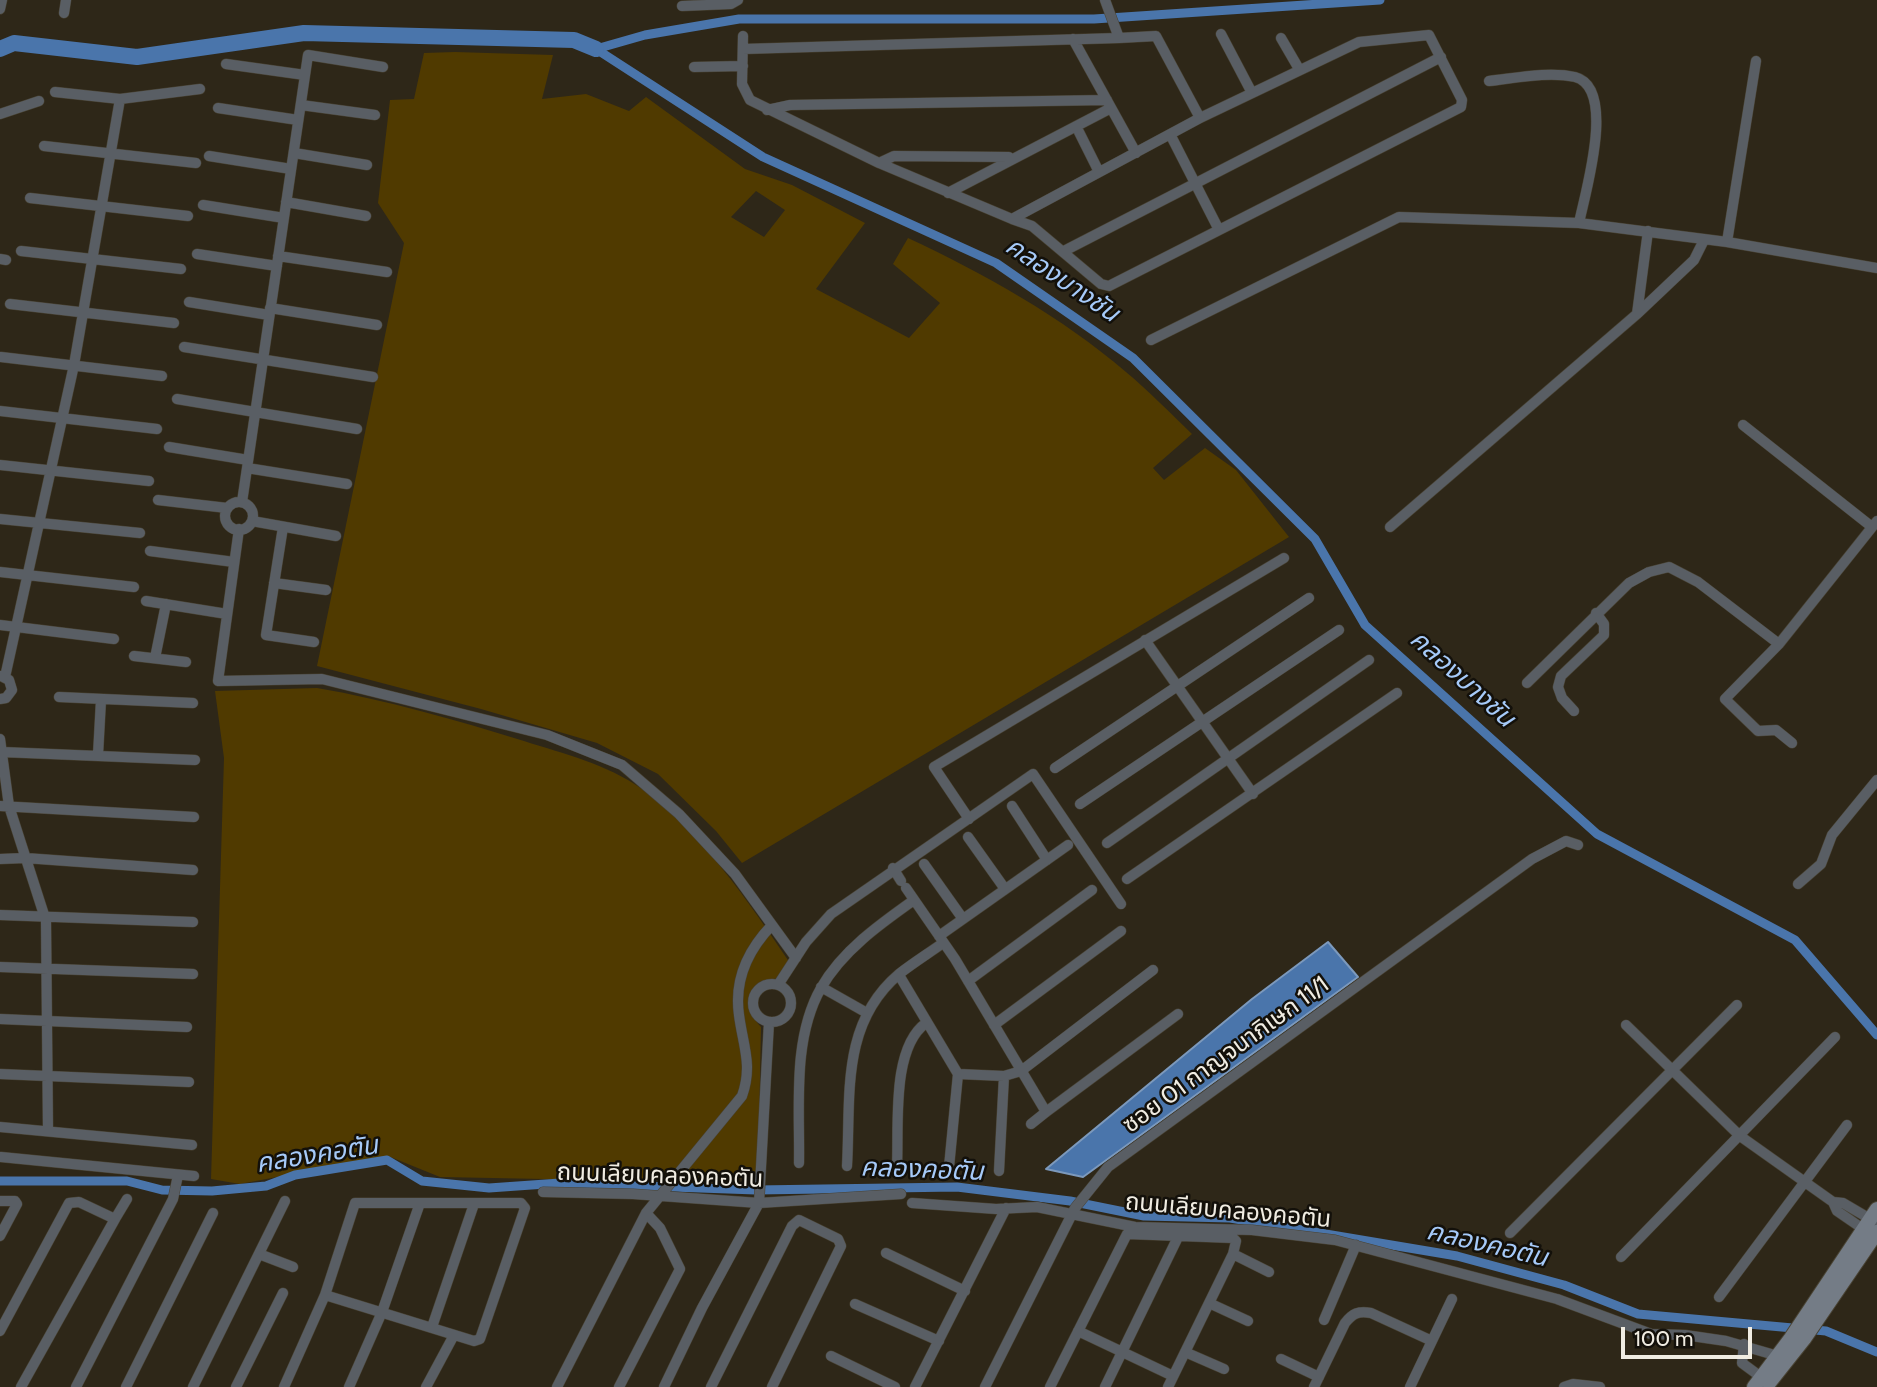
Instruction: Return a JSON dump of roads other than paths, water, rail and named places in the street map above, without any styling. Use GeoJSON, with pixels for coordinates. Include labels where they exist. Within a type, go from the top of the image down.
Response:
{"type":"FeatureCollection","features":[{"type":"Feature","properties":{"kind":"main road"},"geometry":{"type":"LineString","coordinates":[[1760,1384],[1798,1339],[1873,1224]]}},
{"type":"Feature","properties":{"kind":"main road"},"geometry":{"type":"LineString","coordinates":[[1760,1384],[1778,1356],[1798,1339]]}},
{"type":"Feature","properties":{"kind":"street"},"geometry":{"type":"LineString","coordinates":[[0,9],[2,0]]}},
{"type":"Feature","properties":{"kind":"street"},"geometry":{"type":"LineString","coordinates":[[64,13],[66,0]]}},
{"type":"Feature","properties":{"kind":"street"},"geometry":{"type":"LineString","coordinates":[[682,6],[730,4],[738,0]]}},
{"type":"Feature","properties":{"kind":"street"},"geometry":{"type":"LineString","coordinates":[[1105,0],[1118,34]]}},
{"type":"Feature","properties":{"kind":"street"},"geometry":{"type":"LineString","coordinates":[[743,49],[1073,39],[1118,34],[1156,36],[1200,118]]}},
{"type":"Feature","properties":{"kind":"street"},"geometry":{"type":"LineString","coordinates":[[1222,34],[1252,93]]}},
{"type":"Feature","properties":{"kind":"street"},"geometry":{"type":"LineString","coordinates":[[743,36],[746,95],[768,110],[878,163],[948,193],[1012,219],[1032,226],[1101,284],[1109,286],[1461,107],[1462,100],[1429,35],[1359,42],[1200,118],[1171,136],[1012,219]]}},
{"type":"Feature","properties":{"kind":"street"},"geometry":{"type":"LineString","coordinates":[[1281,38],[1299,69]]}},
{"type":"Feature","properties":{"kind":"street"},"geometry":{"type":"LineString","coordinates":[[1073,39],[1136,153]]}},
{"type":"Feature","properties":{"kind":"street"},"geometry":{"type":"LineString","coordinates":[[242,502],[308,55],[383,67]]}},
{"type":"Feature","properties":{"kind":"street"},"geometry":{"type":"LineString","coordinates":[[1063,251],[1441,57]]}},
{"type":"Feature","properties":{"kind":"street"},"geometry":{"type":"LineString","coordinates":[[1727,242],[1756,61]]}},
{"type":"Feature","properties":{"kind":"street"},"geometry":{"type":"LineString","coordinates":[[226,64],[305,75]]}},
{"type":"Feature","properties":{"kind":"street"},"geometry":{"type":"LineString","coordinates":[[694,67],[743,66]]}},
{"type":"Feature","properties":{"kind":"street"},"geometry":{"type":"LineString","coordinates":[[1489,80],[1564,76],[1577,78],[1588,86],[1598,109],[1579,222]]}},
{"type":"Feature","properties":{"kind":"street"},"geometry":{"type":"LineString","coordinates":[[55,92],[120,99],[200,89]]}},
{"type":"Feature","properties":{"kind":"street"},"geometry":{"type":"LineString","coordinates":[[0,699],[6,698],[12,690],[3,677],[29,576],[74,365],[120,99]]}},
{"type":"Feature","properties":{"kind":"street"},"geometry":{"type":"LineString","coordinates":[[0,114],[39,101]]}},
{"type":"Feature","properties":{"kind":"street"},"geometry":{"type":"LineString","coordinates":[[768,110],[790,104],[1109,104]]}},
{"type":"Feature","properties":{"kind":"street"},"geometry":{"type":"LineString","coordinates":[[948,193],[1109,104]]}},
{"type":"Feature","properties":{"kind":"street"},"geometry":{"type":"LineString","coordinates":[[300,105],[375,115]]}},
{"type":"Feature","properties":{"kind":"street"},"geometry":{"type":"LineString","coordinates":[[218,108],[298,120]]}},
{"type":"Feature","properties":{"kind":"street"},"geometry":{"type":"LineString","coordinates":[[1079,132],[1099,172]]}},
{"type":"Feature","properties":{"kind":"street"},"geometry":{"type":"LineString","coordinates":[[1171,136],[1219,230]]}},
{"type":"Feature","properties":{"kind":"street"},"geometry":{"type":"LineString","coordinates":[[44,146],[196,163]]}},
{"type":"Feature","properties":{"kind":"street"},"geometry":{"type":"LineString","coordinates":[[293,153],[367,165]]}},
{"type":"Feature","properties":{"kind":"street"},"geometry":{"type":"LineString","coordinates":[[209,156],[291,169]]}},
{"type":"Feature","properties":{"kind":"street"},"geometry":{"type":"LineString","coordinates":[[878,163],[894,156],[1012,158]]}},
{"type":"Feature","properties":{"kind":"street"},"geometry":{"type":"LineString","coordinates":[[30,198],[188,216]]}},
{"type":"Feature","properties":{"kind":"street"},"geometry":{"type":"LineString","coordinates":[[286,202],[366,216]]}},
{"type":"Feature","properties":{"kind":"street"},"geometry":{"type":"LineString","coordinates":[[203,205],[284,218]]}},
{"type":"Feature","properties":{"kind":"street"},"geometry":{"type":"LineString","coordinates":[[1151,340],[1399,217],[1579,222],[1727,242],[1877,268]]}},
{"type":"Feature","properties":{"kind":"street"},"geometry":{"type":"LineString","coordinates":[[1637,314],[1648,232]]}},
{"type":"Feature","properties":{"kind":"street"},"geometry":{"type":"LineString","coordinates":[[1390,527],[1637,314],[1694,260],[1704,240]]}},
{"type":"Feature","properties":{"kind":"street"},"geometry":{"type":"LineString","coordinates":[[21,251],[181,269]]}},
{"type":"Feature","properties":{"kind":"street"},"geometry":{"type":"LineString","coordinates":[[197,254],[387,272]]}},
{"type":"Feature","properties":{"kind":"street"},"geometry":{"type":"LineString","coordinates":[[188,302],[377,325]]}},
{"type":"Feature","properties":{"kind":"street"},"geometry":{"type":"LineString","coordinates":[[10,304],[174,323]]}},
{"type":"Feature","properties":{"kind":"street"},"geometry":{"type":"LineString","coordinates":[[184,347],[263,357],[373,377]]}},
{"type":"Feature","properties":{"kind":"street"},"geometry":{"type":"LineString","coordinates":[[2,357],[162,376]]}},
{"type":"Feature","properties":{"kind":"street"},"geometry":{"type":"LineString","coordinates":[[177,400],[357,429]]}},
{"type":"Feature","properties":{"kind":"street"},"geometry":{"type":"LineString","coordinates":[[0,411],[157,429]]}},
{"type":"Feature","properties":{"kind":"street"},"geometry":{"type":"LineString","coordinates":[[1743,425],[1875,524],[1779,644],[1725,699],[1758,731],[1776,730],[1792,743]]}},
{"type":"Feature","properties":{"kind":"street"},"geometry":{"type":"LineString","coordinates":[[169,447],[347,484]]}},
{"type":"Feature","properties":{"kind":"street"},"geometry":{"type":"LineString","coordinates":[[0,465],[149,481]]}},
{"type":"Feature","properties":{"kind":"street"},"geometry":{"type":"LineString","coordinates":[[158,500],[227,508],[235,502],[242,502],[251,508],[252,521]]}},
{"type":"Feature","properties":{"kind":"street"},"geometry":{"type":"LineString","coordinates":[[227,508],[226,522],[239,529]]}},
{"type":"Feature","properties":{"kind":"street"},"geometry":{"type":"LineString","coordinates":[[0,519],[140,533]]}},
{"type":"Feature","properties":{"kind":"street"},"geometry":{"type":"LineString","coordinates":[[337,536],[252,521],[239,529],[218,681],[322,679],[547,735],[628,768],[679,814],[735,874],[796,958]]}},
{"type":"Feature","properties":{"kind":"street"},"geometry":{"type":"LineString","coordinates":[[283,527],[265,635],[314,642]]}},
{"type":"Feature","properties":{"kind":"street"},"geometry":{"type":"LineString","coordinates":[[150,551],[234,562]]}},
{"type":"Feature","properties":{"kind":"street"},"geometry":{"type":"LineString","coordinates":[[969,819],[934,766],[1284,558]]}},
{"type":"Feature","properties":{"kind":"street"},"geometry":{"type":"LineString","coordinates":[[1527,683],[1629,583],[1649,572],[1669,567],[1698,582],[1779,644]]}},
{"type":"Feature","properties":{"kind":"street"},"geometry":{"type":"LineString","coordinates":[[0,572],[134,587]]}},
{"type":"Feature","properties":{"kind":"street"},"geometry":{"type":"LineString","coordinates":[[274,583],[326,590]]}},
{"type":"Feature","properties":{"kind":"street"},"geometry":{"type":"LineString","coordinates":[[1055,768],[1309,598]]}},
{"type":"Feature","properties":{"kind":"street"},"geometry":{"type":"LineString","coordinates":[[146,601],[227,614]]}},
{"type":"Feature","properties":{"kind":"street"},"geometry":{"type":"LineString","coordinates":[[155,658],[166,604]]}},
{"type":"Feature","properties":{"kind":"street"},"geometry":{"type":"LineString","coordinates":[[1574,711],[1562,698],[1558,687],[1562,676],[1604,635],[1604,624],[1596,613]]}},
{"type":"Feature","properties":{"kind":"street"},"geometry":{"type":"LineString","coordinates":[[0,625],[114,639]]}},
{"type":"Feature","properties":{"kind":"street"},"geometry":{"type":"LineString","coordinates":[[1080,804],[1339,630]]}},
{"type":"Feature","properties":{"kind":"street"},"geometry":{"type":"LineString","coordinates":[[1145,640],[1253,794]]}},
{"type":"Feature","properties":{"kind":"street"},"geometry":{"type":"LineString","coordinates":[[134,656],[186,663]]}},
{"type":"Feature","properties":{"kind":"street"},"geometry":{"type":"LineString","coordinates":[[1107,843],[1369,660]]}},
{"type":"Feature","properties":{"kind":"street"},"geometry":{"type":"LineString","coordinates":[[1127,879],[1397,693]]}},
{"type":"Feature","properties":{"kind":"street"},"geometry":{"type":"LineString","coordinates":[[59,697],[193,703]]}},
{"type":"Feature","properties":{"kind":"street"},"geometry":{"type":"LineString","coordinates":[[98,755],[101,699]]}},
{"type":"Feature","properties":{"kind":"street"},"geometry":{"type":"LineString","coordinates":[[0,739],[5,806],[45,916],[48,1130]]}},
{"type":"Feature","properties":{"kind":"street"},"geometry":{"type":"LineString","coordinates":[[2,752],[195,760]]}},
{"type":"Feature","properties":{"kind":"street"},"geometry":{"type":"LineString","coordinates":[[778,985],[831,914],[1033,774],[1121,904]]}},
{"type":"Feature","properties":{"kind":"street"},"geometry":{"type":"LineString","coordinates":[[1798,884],[1821,864],[1832,835],[1877,780]]}},
{"type":"Feature","properties":{"kind":"street"},"geometry":{"type":"LineString","coordinates":[[5,806],[194,817]]}},
{"type":"Feature","properties":{"kind":"street"},"geometry":{"type":"LineString","coordinates":[[1012,806],[1047,860]]}},
{"type":"Feature","properties":{"kind":"street"},"geometry":{"type":"LineString","coordinates":[[968,837],[1005,889]]}},
{"type":"Feature","properties":{"kind":"street","name":"ซอย 01 กาญจนาภิเษก 11/1"},"geometry":{"type":"LineString","coordinates":[[985,1387],[1074,1210],[1108,1167],[1483,893],[1554,846],[1566,841],[1578,845]]}},
{"type":"Feature","properties":{"kind":"street"},"geometry":{"type":"LineString","coordinates":[[847,1166],[853,1046],[867,1013],[899,975],[963,919],[1068,845]]}},
{"type":"Feature","properties":{"kind":"street"},"geometry":{"type":"LineString","coordinates":[[0,859],[24,858],[193,870]]}},
{"type":"Feature","properties":{"kind":"street"},"geometry":{"type":"LineString","coordinates":[[924,864],[963,919]]}},
{"type":"Feature","properties":{"kind":"street"},"geometry":{"type":"LineString","coordinates":[[893,869],[968,981],[1046,1112]]}},
{"type":"Feature","properties":{"kind":"street"},"geometry":{"type":"LineString","coordinates":[[968,981],[1092,890]]}},
{"type":"Feature","properties":{"kind":"street"},"geometry":{"type":"LineString","coordinates":[[799,1163],[802,1052],[811,1012],[821,987],[869,932],[914,900]]}},
{"type":"Feature","properties":{"kind":"street"},"geometry":{"type":"LineString","coordinates":[[0,915],[193,922]]}},
{"type":"Feature","properties":{"kind":"street"},"geometry":{"type":"LineString","coordinates":[[557,1387],[646,1213],[742,1096],[749,1076],[738,1012],[740,985],[744,965],[756,942],[772,925]]}},
{"type":"Feature","properties":{"kind":"street"},"geometry":{"type":"LineString","coordinates":[[994,1025],[1121,931]]}},
{"type":"Feature","properties":{"kind":"street"},"geometry":{"type":"LineString","coordinates":[[0,967],[192,974]]}},
{"type":"Feature","properties":{"kind":"street"},"geometry":{"type":"LineString","coordinates":[[958,1074],[1004,1076],[1021,1071],[1153,970]]}},
{"type":"Feature","properties":{"kind":"street"},"geometry":{"type":"LineString","coordinates":[[899,975],[958,1074],[949,1167]]}},
{"type":"Feature","properties":{"kind":"street"},"geometry":{"type":"LineString","coordinates":[[768,984],[778,985],[790,995],[789,1011],[784,1018],[769,1022],[760,1017],[754,1009],[754,998],[759,989],[768,984]]}},
{"type":"Feature","properties":{"kind":"street"},"geometry":{"type":"LineString","coordinates":[[821,987],[867,1013]]}},
{"type":"Feature","properties":{"kind":"street"},"geometry":{"type":"LineString","coordinates":[[1510,1233],[1738,1005]]}},
{"type":"Feature","properties":{"kind":"street"},"geometry":{"type":"LineString","coordinates":[[1031,1124],[1178,1014]]}},
{"type":"Feature","properties":{"kind":"street"},"geometry":{"type":"LineString","coordinates":[[0,1020],[187,1027]]}},
{"type":"Feature","properties":{"kind":"street"},"geometry":{"type":"LineString","coordinates":[[664,1387],[702,1308],[760,1200],[769,1022]]}},
{"type":"Feature","properties":{"kind":"street"},"geometry":{"type":"LineString","coordinates":[[897,1166],[903,1058],[909,1039],[926,1023]]}},
{"type":"Feature","properties":{"kind":"street"},"geometry":{"type":"LineString","coordinates":[[1626,1025],[1740,1136],[1833,1202],[1837,1211],[1873,1224]]}},
{"type":"Feature","properties":{"kind":"street"},"geometry":{"type":"LineString","coordinates":[[1620,1257],[1835,1037]]}},
{"type":"Feature","properties":{"kind":"street"},"geometry":{"type":"LineString","coordinates":[[0,1074],[189,1082]]}},
{"type":"Feature","properties":{"kind":"street"},"geometry":{"type":"LineString","coordinates":[[999,1171],[1004,1076]]}},
{"type":"Feature","properties":{"kind":"street"},"geometry":{"type":"LineString","coordinates":[[1719,1297],[1847,1125]]}},
{"type":"Feature","properties":{"kind":"street"},"geometry":{"type":"LineString","coordinates":[[0,1127],[192,1145]]}},
{"type":"Feature","properties":{"kind":"street"},"geometry":{"type":"LineString","coordinates":[[1,1157],[53,1160],[194,1176]]}},
{"type":"Feature","properties":{"kind":"street"},"geometry":{"type":"LineString","coordinates":[[76,1387],[173,1199],[178,1175]]}},
{"type":"Feature","properties":{"kind":"street","name":"ถนนเลียบคลองคอตัน"},"geometry":{"type":"LineString","coordinates":[[543,1192],[662,1194],[760,1200],[901,1194]]}},
{"type":"Feature","properties":{"kind":"street"},"geometry":{"type":"LineString","coordinates":[[21,1387],[127,1199]]}},
{"type":"Feature","properties":{"kind":"street"},"geometry":{"type":"LineString","coordinates":[[0,1201],[14,1201],[17,1204],[0,1236]]}},
{"type":"Feature","properties":{"kind":"street"},"geometry":{"type":"LineString","coordinates":[[193,1387],[285,1201]]}},
{"type":"Feature","properties":{"kind":"street"},"geometry":{"type":"LineString","coordinates":[[0,1331],[69,1203],[79,1202],[115,1219]]}},
{"type":"Feature","properties":{"kind":"street"},"geometry":{"type":"LineString","coordinates":[[284,1387],[325,1295],[355,1203],[521,1203],[526,1208],[482,1336],[474,1341],[325,1295]]}},
{"type":"Feature","properties":{"kind":"street"},"geometry":{"type":"LineString","coordinates":[[348,1387],[382,1312],[420,1203]]}},
{"type":"Feature","properties":{"kind":"street","name":"ถนนเลียบคลองคอตัน"},"geometry":{"type":"LineString","coordinates":[[912,1203],[1074,1210],[1135,1227],[1252,1230],[1356,1245],[1558,1298],[1651,1334],[1685,1335],[1744,1344],[1778,1356]]}},
{"type":"Feature","properties":{"kind":"street"},"geometry":{"type":"LineString","coordinates":[[432,1327],[474,1204]]}},
{"type":"Feature","properties":{"kind":"street"},"geometry":{"type":"LineString","coordinates":[[915,1387],[1006,1208]]}},
{"type":"Feature","properties":{"kind":"street"},"geometry":{"type":"LineString","coordinates":[[126,1387],[213,1213]]}},
{"type":"Feature","properties":{"kind":"street"},"geometry":{"type":"LineString","coordinates":[[619,1387],[680,1269],[660,1227],[646,1213]]}},
{"type":"Feature","properties":{"kind":"street"},"geometry":{"type":"LineString","coordinates":[[711,1387],[792,1226],[799,1220],[838,1239],[841,1246],[772,1387]]}},
{"type":"Feature","properties":{"kind":"street"},"geometry":{"type":"LineString","coordinates":[[1050,1387],[1127,1234],[1233,1238],[1236,1241],[1233,1254],[1168,1387]]}},
{"type":"Feature","properties":{"kind":"street"},"geometry":{"type":"LineString","coordinates":[[1105,1387],[1179,1235]]}},
{"type":"Feature","properties":{"kind":"street"},"geometry":{"type":"LineString","coordinates":[[1324,1320],[1356,1245]]}},
{"type":"Feature","properties":{"kind":"street"},"geometry":{"type":"LineString","coordinates":[[886,1253],[965,1291]]}},
{"type":"Feature","properties":{"kind":"street"},"geometry":{"type":"LineString","coordinates":[[258,1254],[293,1267]]}},
{"type":"Feature","properties":{"kind":"street"},"geometry":{"type":"LineString","coordinates":[[1233,1254],[1269,1272]]}},
{"type":"Feature","properties":{"kind":"street"},"geometry":{"type":"LineString","coordinates":[[236,1387],[283,1293]]}},
{"type":"Feature","properties":{"kind":"street"},"geometry":{"type":"LineString","coordinates":[[1410,1387],[1452,1299]]}},
{"type":"Feature","properties":{"kind":"street"},"geometry":{"type":"LineString","coordinates":[[1209,1303],[1248,1321]]}},
{"type":"Feature","properties":{"kind":"street"},"geometry":{"type":"LineString","coordinates":[[855,1304],[939,1341]]}},
{"type":"Feature","properties":{"kind":"street"},"geometry":{"type":"LineString","coordinates":[[1281,1359],[1317,1382],[1345,1323],[1352,1314],[1360,1311],[1432,1341]]}},
{"type":"Feature","properties":{"kind":"street"},"geometry":{"type":"LineString","coordinates":[[1078,1331],[1173,1376]]}},
{"type":"Feature","properties":{"kind":"street"},"geometry":{"type":"LineString","coordinates":[[426,1387],[454,1335]]}},
{"type":"Feature","properties":{"kind":"street"},"geometry":{"type":"LineString","coordinates":[[1744,1344],[1742,1363],[1760,1384]]}},
{"type":"Feature","properties":{"kind":"street"},"geometry":{"type":"LineString","coordinates":[[1185,1352],[1223,1369]]}},
{"type":"Feature","properties":{"kind":"street"},"geometry":{"type":"LineString","coordinates":[[831,1356],[895,1387]]}},
{"type":"Feature","properties":{"kind":"street"},"geometry":{"type":"LineString","coordinates":[[1564,1387],[1573,1384],[1600,1387]]}},
{"type":"Feature","properties":{"kind":"water"},"geometry":{"type":"Polygon","coordinates":[[[1328,942],[1358,977],[1083,1177],[1046,1169],[1252,999],[1328,942]]]}},
{"type":"Feature","properties":{"kind":"waterway"},"geometry":{"type":"LineString","coordinates":[[596,49],[645,35],[739,19],[1094,19],[1380,0]]}},
{"type":"Feature","properties":{"kind":"waterway","name":"คลองบางชัน"},"geometry":{"type":"LineString","coordinates":[[0,49],[14,43],[137,57],[304,33],[574,40],[596,49]]}},
{"type":"Feature","properties":{"kind":"waterway","name":"คลองบางชัน"},"geometry":{"type":"LineString","coordinates":[[596,49],[763,157],[996,263],[1133,358],[1315,539],[1365,625],[1597,834],[1795,940],[1877,1035]]}},
{"type":"Feature","properties":{"kind":"waterway","name":"คลองคอตัน"},"geometry":{"type":"LineString","coordinates":[[0,1181],[127,1181],[162,1190],[212,1191],[266,1186],[295,1175],[387,1160],[422,1181],[489,1188],[560,1183],[756,1190],[957,1187],[1070,1201],[1144,1216],[1230,1218],[1457,1256],[1564,1285],[1638,1314],[1826,1331],[1877,1352]]}}]}
